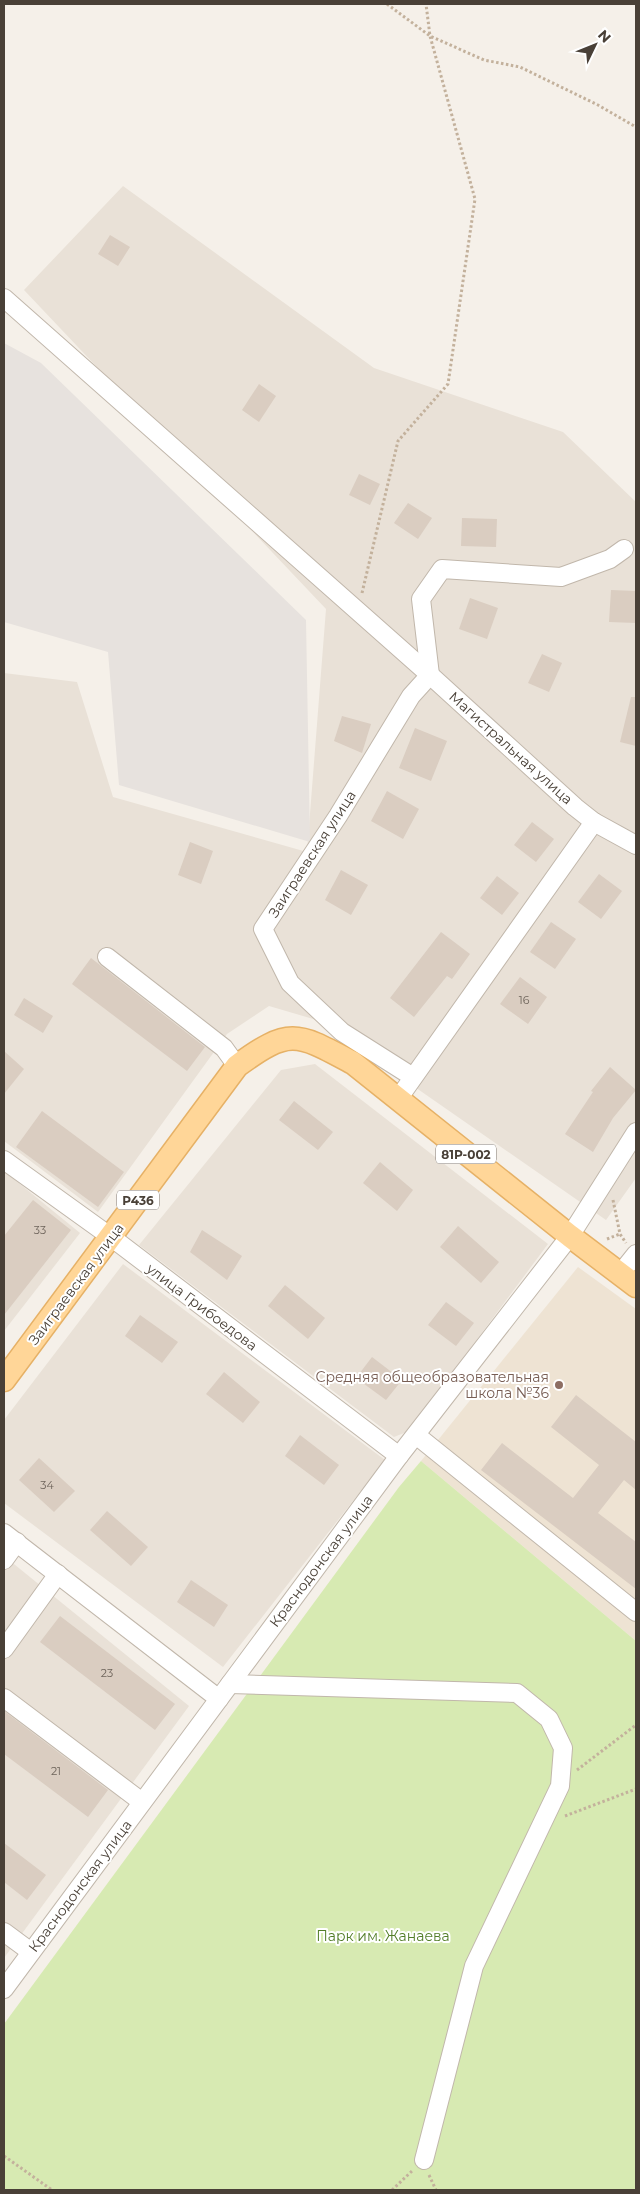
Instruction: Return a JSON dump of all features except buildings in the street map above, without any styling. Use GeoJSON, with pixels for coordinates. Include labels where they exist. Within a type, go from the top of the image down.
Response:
{"type":"FeatureCollection","features":[{"type":"Feature","properties":{"kind":"main road","name":"Заиграевская улица"},"geometry":{"type":"LineString","coordinates":[[4,1380],[236,1066],[265,1046],[288,1038]]}},
{"type":"Feature","properties":{"kind":"main road","name":"81Р-002"},"geometry":{"type":"LineString","coordinates":[[288,1038],[314,1042],[353,1063],[628,1280]]}},
{"type":"Feature","properties":{"kind":"street","name":"Магистральная улица"},"geometry":{"type":"LineString","coordinates":[[4,298],[393,642],[575,807],[594,822],[636,844]]}},
{"type":"Feature","properties":{"kind":"street"},"geometry":{"type":"LineString","coordinates":[[430,675],[421,599],[442,569],[561,577],[610,559],[624,549]]}},
{"type":"Feature","properties":{"kind":"street","name":"Заиграевская улица"},"geometry":{"type":"LineString","coordinates":[[413,1077],[342,1032],[290,983],[263,929],[338,816],[410,696],[430,675]]}},
{"type":"Feature","properties":{"kind":"street"},"geometry":{"type":"LineString","coordinates":[[398,1099],[594,822]]}},
{"type":"Feature","properties":{"kind":"street"},"geometry":{"type":"LineString","coordinates":[[107,957],[224,1048],[236,1066]]}},
{"type":"Feature","properties":{"kind":"street","name":"Краснодонская улица"},"geometry":{"type":"LineString","coordinates":[[4,1989],[399,1456],[570,1236],[636,1132]]}},
{"type":"Feature","properties":{"kind":"street","name":"улица Грибоедова"},"geometry":{"type":"LineString","coordinates":[[4,1160],[111,1237],[399,1456]]}},
{"type":"Feature","properties":{"kind":"street"},"geometry":{"type":"LineString","coordinates":[[628,1280],[635,1256]]}},
{"type":"Feature","properties":{"kind":"street"},"geometry":{"type":"LineString","coordinates":[[416,1435],[636,1612]]}},
{"type":"Feature","properties":{"kind":"street"},"geometry":{"type":"LineString","coordinates":[[4,1560],[10,1538],[219,1698]]}},
{"type":"Feature","properties":{"kind":"street"},"geometry":{"type":"LineString","coordinates":[[4,1649],[58,1574]]}},
{"type":"Feature","properties":{"kind":"street"},"geometry":{"type":"LineString","coordinates":[[230,1684],[517,1693],[549,1719],[563,1748],[560,1786],[474,1966],[424,2160]]}},
{"type":"Feature","properties":{"kind":"street"},"geometry":{"type":"LineString","coordinates":[[4,1698],[142,1802]]}},
{"type":"Feature","properties":{"kind":"street"},"geometry":{"type":"LineString","coordinates":[[4,1932],[31,1952]]}},
{"type":"Feature","properties":{"kind":"path"},"geometry":{"type":"LineString","coordinates":[[386,4],[430,36],[484,60],[520,68],[598,105],[636,127]]}},
{"type":"Feature","properties":{"kind":"path"},"geometry":{"type":"LineString","coordinates":[[358,611],[398,441],[448,384],[475,199],[430,36],[426,4]]}},
{"type":"Feature","properties":{"kind":"path"},"geometry":{"type":"LineString","coordinates":[[608,1174],[620,1234],[635,1256]]}},
{"type":"Feature","properties":{"kind":"path"},"geometry":{"type":"LineString","coordinates":[[560,1786],[598,1752],[636,1725]]}},
{"type":"Feature","properties":{"kind":"path"},"geometry":{"type":"LineString","coordinates":[[540,1826],[636,1789]]}},
{"type":"Feature","properties":{"kind":"path"},"geometry":{"type":"LineString","coordinates":[[4,2156],[52,2190]]}},
{"type":"Feature","properties":{"kind":"path"},"geometry":{"type":"LineString","coordinates":[[392,2190],[424,2160]]}},
{"type":"Feature","properties":{"kind":"shaded area"},"geometry":{"type":"Polygon","coordinates":[[[123,186],[374,368],[563,432],[636,502],[636,1178],[606,1220],[320,1021],[269,1006],[227,1034],[98,1212],[4,1141],[4,673],[77,682],[113,797],[307,852],[326,609],[24,290],[123,186]]]}},
{"type":"Feature","properties":{"kind":"shaded area"},"geometry":{"type":"Polygon","coordinates":[[[4,343],[41,363],[306,620],[310,842],[119,785],[108,652],[4,622],[4,343]]]}},
{"type":"Feature","properties":{"kind":"shaded area"},"geometry":{"type":"Polygon","coordinates":[[[315,1064],[548,1244],[409,1431],[394,1437],[139,1245],[281,1070],[315,1064]]]}},
{"type":"Feature","properties":{"kind":"shaded area"},"geometry":{"type":"Polygon","coordinates":[[[4,1171],[80,1233],[4,1331],[4,1171]]]}},
{"type":"Feature","properties":{"kind":"shaded area"},"geometry":{"type":"Polygon","coordinates":[[[123,1264],[385,1460],[223,1667],[4,1503],[4,1420],[123,1264]]]}},
{"type":"Feature","properties":{"kind":"shaded area","name":"Средняя общеобразовательная школа №36"},"geometry":{"type":"Polygon","coordinates":[[[578,1267],[636,1309],[636,1641],[421,1461],[578,1267]]]}},
{"type":"Feature","properties":{"kind":"shaded area"},"geometry":{"type":"Polygon","coordinates":[[[4,1556],[189,1706],[4,1958],[4,1556]]]}},
{"type":"Feature","properties":{"kind":"green space","name":"Парк им. Жанаева"},"geometry":{"type":"Polygon","coordinates":[[[421,1461],[636,1641],[636,2190],[4,2190],[4,2024],[399,1487],[421,1461]]]}},
{"type":"Feature","properties":{"kind":"place","name":"Средняя общеобразовательная школа №36"},"geometry":{"type":"Point","coordinates":[559,1385]}}]}
